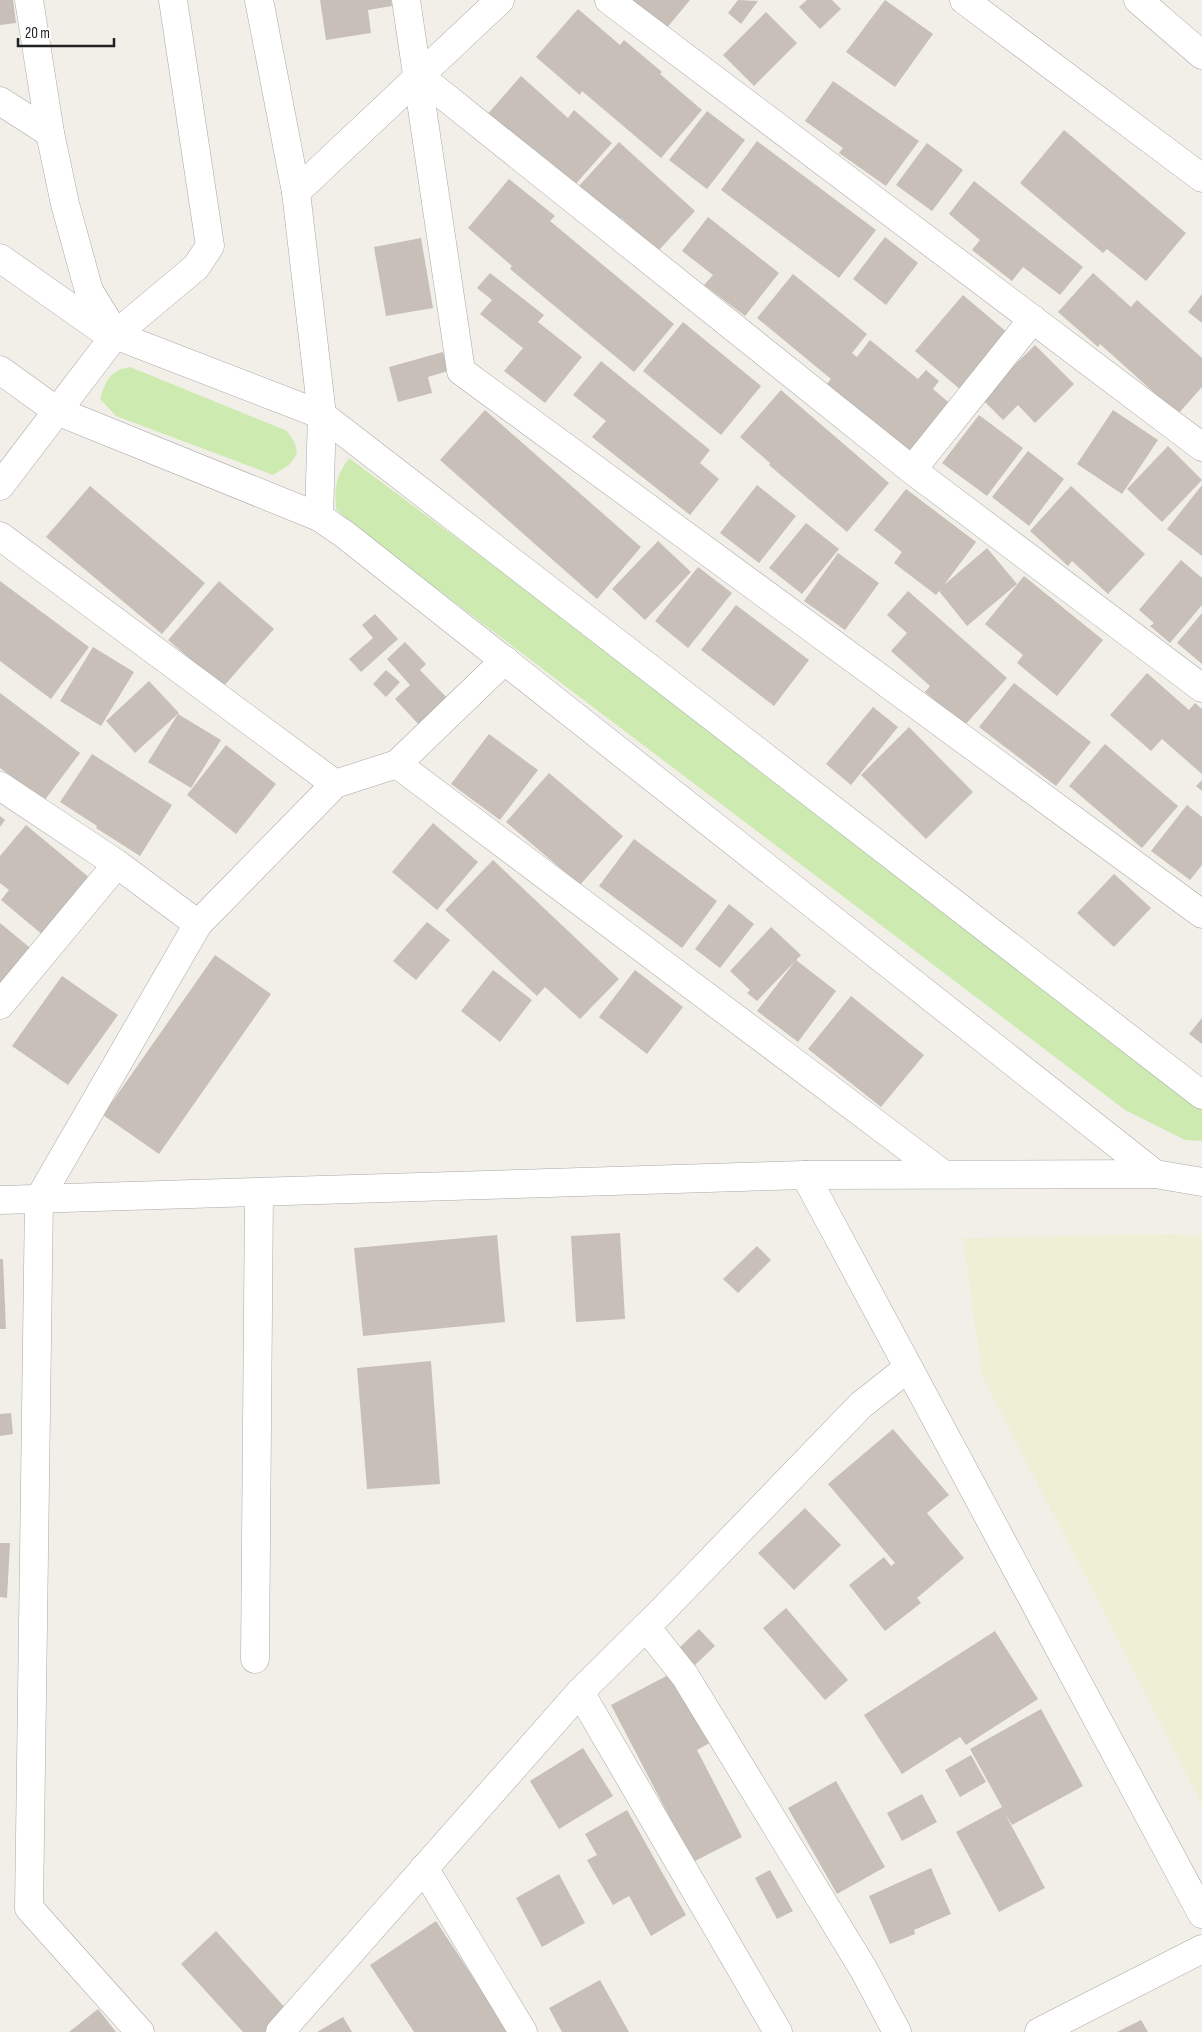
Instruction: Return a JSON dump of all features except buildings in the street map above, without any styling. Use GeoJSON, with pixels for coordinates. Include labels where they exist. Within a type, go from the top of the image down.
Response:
{"type":"FeatureCollection","features":[{"type":"Feature","properties":{"kind":"street"},"geometry":{"type":"LineString","coordinates":[[29,0],[50,133],[65,204],[89,292],[116,334]]}},
{"type":"Feature","properties":{"kind":"street"},"geometry":{"type":"LineString","coordinates":[[0,486],[116,334],[196,267],[210,246],[173,0]]}},
{"type":"Feature","properties":{"kind":"street"},"geometry":{"type":"LineString","coordinates":[[259,0],[296,192],[322,415],[319,517]]}},
{"type":"Feature","properties":{"kind":"street"},"geometry":{"type":"LineString","coordinates":[[406,0],[461,371],[1199,906]]}},
{"type":"Feature","properties":{"kind":"street"},"geometry":{"type":"LineString","coordinates":[[296,192],[418,75],[500,0]]}},
{"type":"Feature","properties":{"kind":"street"},"geometry":{"type":"LineString","coordinates":[[609,0],[1202,447]]}},
{"type":"Feature","properties":{"kind":"street"},"geometry":{"type":"LineString","coordinates":[[964,0],[1202,178]]}},
{"type":"Feature","properties":{"kind":"street"},"geometry":{"type":"LineString","coordinates":[[1138,0],[1202,55]]}},
{"type":"Feature","properties":{"kind":"street"},"geometry":{"type":"LineString","coordinates":[[418,75],[912,470],[1202,688]]}},
{"type":"Feature","properties":{"kind":"street"},"geometry":{"type":"LineString","coordinates":[[0,101],[50,133]]}},
{"type":"Feature","properties":{"kind":"street"},"geometry":{"type":"LineString","coordinates":[[0,258],[102,330],[322,415],[1202,1095]]}},
{"type":"Feature","properties":{"kind":"street"},"geometry":{"type":"LineString","coordinates":[[912,470],[1033,319]]}},
{"type":"Feature","properties":{"kind":"street"},"geometry":{"type":"LineString","coordinates":[[0,370],[58,411],[319,517],[344,534],[1156,1174]]}},
{"type":"Feature","properties":{"kind":"street"},"geometry":{"type":"LineString","coordinates":[[0,536],[335,784]]}},
{"type":"Feature","properties":{"kind":"street"},"geometry":{"type":"LineString","coordinates":[[140,2032],[29,1908],[39,1199],[198,924],[335,784],[397,764],[505,660]]}},
{"type":"Feature","properties":{"kind":"street"},"geometry":{"type":"LineString","coordinates":[[397,764],[943,1174]]}},
{"type":"Feature","properties":{"kind":"street"},"geometry":{"type":"LineString","coordinates":[[0,786],[117,864],[198,924]]}},
{"type":"Feature","properties":{"kind":"street"},"geometry":{"type":"LineString","coordinates":[[0,1005],[117,864]]}},
{"type":"Feature","properties":{"kind":"street"},"geometry":{"type":"LineString","coordinates":[[0,1200],[805,1175],[1156,1174],[1202,1182]]}},
{"type":"Feature","properties":{"kind":"street"},"geometry":{"type":"LineString","coordinates":[[805,1175],[1202,1914]]}},
{"type":"Feature","properties":{"kind":"street"},"geometry":{"type":"LineString","coordinates":[[255,1659],[259,1192]]}},
{"type":"Feature","properties":{"kind":"street"},"geometry":{"type":"LineString","coordinates":[[280,2032],[580,1692],[646,1627],[861,1406],[908,1368]]}},
{"type":"Feature","properties":{"kind":"street"},"geometry":{"type":"LineString","coordinates":[[646,1627],[685,1676],[864,1970],[897,2032]]}},
{"type":"Feature","properties":{"kind":"street"},"geometry":{"type":"LineString","coordinates":[[580,1692],[778,2032]]}},
{"type":"Feature","properties":{"kind":"street"},"geometry":{"type":"LineString","coordinates":[[424,1868],[522,2032]]}},
{"type":"Feature","properties":{"kind":"street"},"geometry":{"type":"LineString","coordinates":[[1039,2032],[1202,1949]]}},
{"type":"Feature","properties":{"kind":"green space"},"geometry":{"type":"Polygon","coordinates":[[[130,367],[287,431],[295,443],[297,454],[289,465],[273,475],[116,416],[100,399],[104,386],[113,373],[130,367]]]}},
{"type":"Feature","properties":{"kind":"green space"},"geometry":{"type":"Polygon","coordinates":[[[349,458],[1202,1093],[1202,1141],[1185,1140],[1125,1110],[354,526],[336,509],[335,494],[337,482],[349,458]]]}},
{"type":"Feature","properties":{"kind":"green space"},"geometry":{"type":"Polygon","coordinates":[[[1171,1234],[1202,1237],[1202,1804],[982,1375],[963,1238],[1171,1234]]]}}]}
